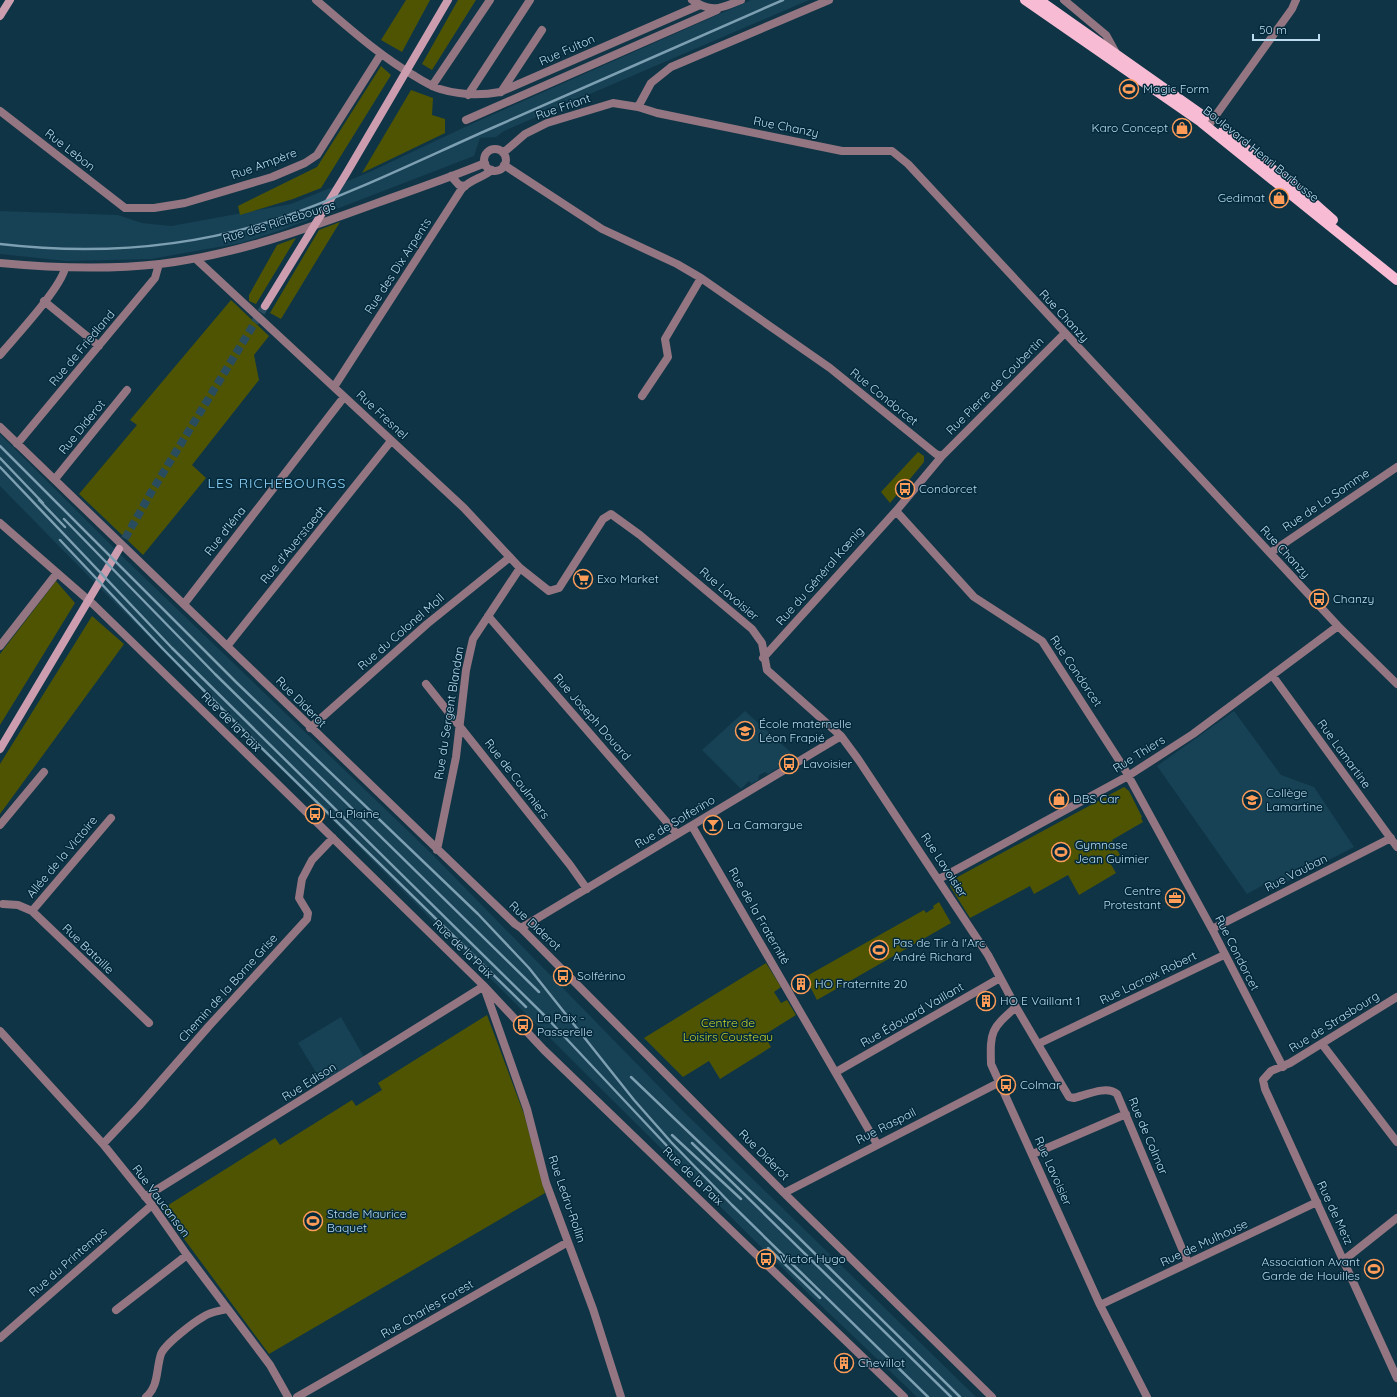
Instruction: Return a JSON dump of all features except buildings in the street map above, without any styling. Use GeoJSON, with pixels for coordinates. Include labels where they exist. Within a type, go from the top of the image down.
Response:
{"type":"FeatureCollection","features":[{"type":"Feature","properties":{"kind":"main road"},"geometry":{"type":"LineString","coordinates":[[0,16],[10,0]]}},
{"type":"Feature","properties":{"kind":"main road"},"geometry":{"type":"LineString","coordinates":[[265,306],[448,0]]}},
{"type":"Feature","properties":{"kind":"main road","name":"Boulevard Henri Barbusse"},"geometry":{"type":"LineString","coordinates":[[1025,0],[1201,122],[1397,280]]}},
{"type":"Feature","properties":{"kind":"main road","name":"Boulevard Henri Barbusse"},"geometry":{"type":"LineString","coordinates":[[1039,0],[1211,122],[1298,189],[1397,272]]}},
{"type":"Feature","properties":{"kind":"main road"},"geometry":{"type":"LineString","coordinates":[[0,749],[120,549]]}},
{"type":"Feature","properties":{"kind":"street","name":"Rue Fulton"},"geometry":{"type":"LineString","coordinates":[[316,0],[384,57],[428,84],[440,89],[468,95],[482,95],[500,92],[700,6]]}},
{"type":"Feature","properties":{"kind":"street"},"geometry":{"type":"LineString","coordinates":[[428,84],[490,0]]}},
{"type":"Feature","properties":{"kind":"street"},"geometry":{"type":"LineString","coordinates":[[468,95],[530,0]]}},
{"type":"Feature","properties":{"kind":"street"},"geometry":{"type":"LineString","coordinates":[[692,0],[700,6],[718,9]]}},
{"type":"Feature","properties":{"kind":"street"},"geometry":{"type":"LineString","coordinates":[[466,120],[741,0]]}},
{"type":"Feature","properties":{"kind":"street"},"geometry":{"type":"LineString","coordinates":[[638,107],[651,83],[671,67],[830,0]]}},
{"type":"Feature","properties":{"kind":"street","name":"Boulevard Henri Barbusse"},"geometry":{"type":"LineString","coordinates":[[1064,0],[1106,35],[1118,56]]}},
{"type":"Feature","properties":{"kind":"street"},"geometry":{"type":"LineString","coordinates":[[1211,122],[1292,9],[1296,0]]}},
{"type":"Feature","properties":{"kind":"street"},"geometry":{"type":"LineString","coordinates":[[500,92],[542,30]]}},
{"type":"Feature","properties":{"kind":"street","name":"Rue Ampère"},"geometry":{"type":"LineString","coordinates":[[125,208],[154,208],[185,203],[272,177],[305,163],[317,155],[325,145],[384,57]]}},
{"type":"Feature","properties":{"kind":"street","name":"Rue Friant"},"geometry":{"type":"LineString","coordinates":[[503,153],[525,134],[547,124],[613,103],[638,107]]}},
{"type":"Feature","properties":{"kind":"street","name":"Rue Chanzy"},"geometry":{"type":"LineString","coordinates":[[638,107],[657,113],[842,151],[892,151],[908,164],[1064,334],[1338,626],[1397,684]]}},
{"type":"Feature","properties":{"kind":"street","name":"Rue Lebon"},"geometry":{"type":"LineString","coordinates":[[0,111],[125,208]]}},
{"type":"Feature","properties":{"kind":"street"},"geometry":{"type":"LineString","coordinates":[[498,149],[503,153],[506,158],[504,165],[499,170],[492,170],[485,163],[484,157],[491,150],[498,149]]}},
{"type":"Feature","properties":{"kind":"street","name":"Rue des Richebourgs"},"geometry":{"type":"LineString","coordinates":[[0,263],[65,268],[159,264],[196,258],[250,246],[352,212],[485,163]]}},
{"type":"Feature","properties":{"kind":"street","name":"Rue Condorcet"},"geometry":{"type":"LineString","coordinates":[[504,165],[602,229],[677,264],[701,278],[830,368],[936,454],[942,456]]}},
{"type":"Feature","properties":{"kind":"street","name":"Rue des Dix Arpents"},"geometry":{"type":"LineString","coordinates":[[334,387],[466,183],[485,176],[492,170]]}},
{"type":"Feature","properties":{"kind":"street"},"geometry":{"type":"LineString","coordinates":[[451,176],[459,185],[465,186]]}},
{"type":"Feature","properties":{"kind":"street","name":"Rue Fresnel"},"geometry":{"type":"LineString","coordinates":[[196,258],[464,508],[520,568],[549,591]]}},
{"type":"Feature","properties":{"kind":"street","name":"Rue de Friedland"},"geometry":{"type":"LineString","coordinates":[[18,444],[155,278],[159,264]]}},
{"type":"Feature","properties":{"kind":"street"},"geometry":{"type":"LineString","coordinates":[[0,355],[64,275],[65,268]]}},
{"type":"Feature","properties":{"kind":"street"},"geometry":{"type":"LineString","coordinates":[[642,396],[668,357],[665,339],[701,278]]}},
{"type":"Feature","properties":{"kind":"street"},"geometry":{"type":"LineString","coordinates":[[44,301],[99,346]]}},
{"type":"Feature","properties":{"kind":"street","name":"Rue Pierre de Coubertin"},"geometry":{"type":"LineString","coordinates":[[942,456],[1064,334]]}},
{"type":"Feature","properties":{"kind":"street","name":"Rue Diderot"},"geometry":{"type":"LineString","coordinates":[[55,479],[127,390]]}},
{"type":"Feature","properties":{"kind":"street","name":"Rue d'Iéna"},"geometry":{"type":"LineString","coordinates":[[184,604],[344,397]]}},
{"type":"Feature","properties":{"kind":"street","name":"Rue Diderot"},"geometry":{"type":"LineString","coordinates":[[0,427],[228,645],[310,728],[521,928],[784,1193],[992,1397]]}},
{"type":"Feature","properties":{"kind":"street","name":"Rue d'Auerstaedt"},"geometry":{"type":"LineString","coordinates":[[228,645],[392,441]]}},
{"type":"Feature","properties":{"kind":"street"},"geometry":{"type":"LineString","coordinates":[[896,511],[942,456]]}},
{"type":"Feature","properties":{"kind":"street","name":"Rue de La Somme"},"geometry":{"type":"LineString","coordinates":[[1270,553],[1397,467]]}},
{"type":"Feature","properties":{"kind":"street","name":"Rue Condorcet"},"geometry":{"type":"LineString","coordinates":[[896,511],[974,597],[1042,641],[1112,747],[1212,930],[1283,1067]]}},
{"type":"Feature","properties":{"kind":"street","name":"Rue du Général Kœnig"},"geometry":{"type":"LineString","coordinates":[[764,658],[896,511]]}},
{"type":"Feature","properties":{"kind":"street","name":"Rue Lavoisier"},"geometry":{"type":"LineString","coordinates":[[549,591],[559,588],[603,519],[611,514],[640,535],[752,629],[762,643],[767,670],[841,736],[939,879],[988,955],[1016,1007],[996,1026],[992,1032],[991,1064],[1100,1305],[1147,1397]]}},
{"type":"Feature","properties":{"kind":"street","name":"Rue de la Paix"},"geometry":{"type":"LineString","coordinates":[[0,523],[94,605],[484,986],[515,1021],[544,1050],[904,1397]]}},
{"type":"Feature","properties":{"kind":"street","name":"Rue du Colonel Moll"},"geometry":{"type":"LineString","coordinates":[[310,728],[427,624],[510,557]]}},
{"type":"Feature","properties":{"kind":"street","name":"Rue du Sergent Blandan"},"geometry":{"type":"LineString","coordinates":[[437,850],[456,758],[466,670],[473,639],[520,568]]}},
{"type":"Feature","properties":{"kind":"street"},"geometry":{"type":"LineString","coordinates":[[0,646],[57,573]]}},
{"type":"Feature","properties":{"kind":"street","name":"Rue Joseph Douard"},"geometry":{"type":"LineString","coordinates":[[488,616],[677,834]]}},
{"type":"Feature","properties":{"kind":"street","name":"Rue Thiers"},"geometry":{"type":"LineString","coordinates":[[939,879],[1128,776],[1193,734],[1338,626]]}},
{"type":"Feature","properties":{"kind":"street","name":"Rue Lamartine"},"geometry":{"type":"LineString","coordinates":[[1272,675],[1397,847]]}},
{"type":"Feature","properties":{"kind":"street","name":"Rue de Coulmiers"},"geometry":{"type":"LineString","coordinates":[[426,684],[570,865],[587,889]]}},
{"type":"Feature","properties":{"kind":"street","name":"Rue de Solferino"},"geometry":{"type":"LineString","coordinates":[[521,928],[841,736]]}},
{"type":"Feature","properties":{"kind":"street"},"geometry":{"type":"LineString","coordinates":[[0,825],[44,772]]}},
{"type":"Feature","properties":{"kind":"street","name":"Allée de la Victoire"},"geometry":{"type":"LineString","coordinates":[[32,911],[111,818]]}},
{"type":"Feature","properties":{"kind":"street","name":"Rue de la Fraternité"},"geometry":{"type":"LineString","coordinates":[[692,826],[877,1144]]}},
{"type":"Feature","properties":{"kind":"street","name":"Chemin de la Borne Grise"},"geometry":{"type":"LineString","coordinates":[[103,1144],[140,1106],[209,1026],[307,919],[308,913],[300,898],[302,878],[312,860],[333,838]]}},
{"type":"Feature","properties":{"kind":"street","name":"Rue Vauban"},"geometry":{"type":"LineString","coordinates":[[1212,930],[1391,838]]}},
{"type":"Feature","properties":{"kind":"street","name":"Rue Bataille"},"geometry":{"type":"LineString","coordinates":[[1,905],[18,904],[32,911],[149,1023]]}},
{"type":"Feature","properties":{"kind":"street","name":"Rue Lacroix Robert"},"geometry":{"type":"LineString","coordinates":[[1038,1044],[1224,955]]}},
{"type":"Feature","properties":{"kind":"street","name":"Rue Édouard Vaillant"},"geometry":{"type":"LineString","coordinates":[[836,1072],[1000,978]]}},
{"type":"Feature","properties":{"kind":"street","name":"Rue Ledru-Rollin"},"geometry":{"type":"LineString","coordinates":[[484,986],[527,1109],[546,1182],[593,1309],[621,1397]]}},
{"type":"Feature","properties":{"kind":"street","name":"Rue Edison"},"geometry":{"type":"LineString","coordinates":[[145,1197],[484,986]]}},
{"type":"Feature","properties":{"kind":"street","name":"Rue de Strasbourg"},"geometry":{"type":"LineString","coordinates":[[1283,1067],[1397,997]]}},
{"type":"Feature","properties":{"kind":"street"},"geometry":{"type":"LineString","coordinates":[[492,1010],[503,1006]]}},
{"type":"Feature","properties":{"kind":"street","name":"Rue de Colmar"},"geometry":{"type":"LineString","coordinates":[[1016,1007],[1069,1096],[1074,1098],[1107,1090],[1113,1090],[1117,1094],[1188,1263]]}},
{"type":"Feature","properties":{"kind":"street","name":"Rue Vaucanson"},"geometry":{"type":"LineString","coordinates":[[0,1031],[103,1144],[152,1205],[187,1255],[270,1365],[288,1397]]}},
{"type":"Feature","properties":{"kind":"street"},"geometry":{"type":"LineString","coordinates":[[1322,1044],[1397,1142]]}},
{"type":"Feature","properties":{"kind":"street","name":"Rue de Metz"},"geometry":{"type":"LineString","coordinates":[[1283,1067],[1266,1075],[1263,1080],[1265,1089],[1318,1202],[1397,1378]]}},
{"type":"Feature","properties":{"kind":"street","name":"Rue Raspail"},"geometry":{"type":"LineString","coordinates":[[784,1193],[1000,1082]]}},
{"type":"Feature","properties":{"kind":"street"},"geometry":{"type":"LineString","coordinates":[[1033,1154],[1126,1114]]}},
{"type":"Feature","properties":{"kind":"street","name":"Rue de Mulhouse"},"geometry":{"type":"LineString","coordinates":[[1100,1305],[1318,1202]]}},
{"type":"Feature","properties":{"kind":"street","name":"Rue du Printemps"},"geometry":{"type":"LineString","coordinates":[[0,1338],[152,1205]]}},
{"type":"Feature","properties":{"kind":"street"},"geometry":{"type":"LineString","coordinates":[[1344,1260],[1397,1218]]}},
{"type":"Feature","properties":{"kind":"street","name":"Rue Charles Forest"},"geometry":{"type":"LineString","coordinates":[[297,1397],[568,1242]]}},
{"type":"Feature","properties":{"kind":"street"},"geometry":{"type":"LineString","coordinates":[[116,1310],[187,1255]]}},
{"type":"Feature","properties":{"kind":"street"},"geometry":{"type":"LineString","coordinates":[[146,1397],[152,1392],[155,1384],[162,1353],[174,1340],[204,1316],[227,1309]]}},
{"type":"Feature","properties":{"kind":"shaded area"},"geometry":{"type":"Polygon","coordinates":[[[751,0],[809,0],[504,131],[496,137],[480,138],[474,156],[282,230],[241,243],[151,259],[66,261],[0,254],[0,211],[118,215],[142,223],[171,226],[291,204],[372,171],[467,126],[751,0]]]}},
{"type":"Feature","properties":{"kind":"shaded area"},"geometry":{"type":"Polygon","coordinates":[[[0,434],[123,557],[432,854],[681,1109],[976,1397],[917,1397],[811,1296],[593,1081],[0,486],[0,434]]]}},
{"type":"Feature","properties":{"kind":"shaded area","name":"École maternelle Léon Frapié"},"geometry":{"type":"Polygon","coordinates":[[[745,711],[796,757],[768,774],[765,772],[759,775],[758,780],[751,784],[749,781],[741,789],[702,750],[745,711]]]}},
{"type":"Feature","properties":{"kind":"shaded area","name":"Collège Lamartine"},"geometry":{"type":"Polygon","coordinates":[[[1234,711],[1281,775],[1314,787],[1354,847],[1269,891],[1265,884],[1247,894],[1157,766],[1234,711]]]}},
{"type":"Feature","properties":{"kind":"shaded area"},"geometry":{"type":"Polygon","coordinates":[[[341,1017],[364,1057],[322,1082],[298,1043],[341,1017]]]}},
{"type":"Feature","properties":{"kind":"green space"},"geometry":{"type":"Polygon","coordinates":[[[406,0],[430,0],[402,52],[381,40],[406,0]]]}},
{"type":"Feature","properties":{"kind":"green space"},"geometry":{"type":"Polygon","coordinates":[[[458,0],[476,0],[432,70],[422,64],[458,0]]]}},
{"type":"Feature","properties":{"kind":"green space"},"geometry":{"type":"Polygon","coordinates":[[[381,66],[391,75],[321,188],[293,199],[240,215],[238,206],[317,167],[381,66]]]}},
{"type":"Feature","properties":{"kind":"green space"},"geometry":{"type":"Polygon","coordinates":[[[411,90],[433,98],[432,115],[445,119],[445,133],[362,173],[411,90]]]}},
{"type":"Feature","properties":{"kind":"green space"},"geometry":{"type":"Polygon","coordinates":[[[340,222],[281,319],[270,313],[319,230],[340,222]]]}},
{"type":"Feature","properties":{"kind":"green space"},"geometry":{"type":"Polygon","coordinates":[[[296,238],[256,304],[249,301],[249,295],[277,245],[296,238]]]}},
{"type":"Feature","properties":{"kind":"green space"},"geometry":{"type":"Polygon","coordinates":[[[231,300],[269,336],[254,355],[259,380],[192,465],[206,478],[143,555],[79,494],[137,425],[130,420],[231,300]]]}},
{"type":"Feature","properties":{"kind":"green space"},"geometry":{"type":"Polygon","coordinates":[[[918,452],[924,456],[924,462],[890,503],[881,492],[918,452]]]}},
{"type":"Feature","properties":{"kind":"green space"},"geometry":{"type":"Polygon","coordinates":[[[56,581],[75,603],[0,725],[0,654],[56,581]]]}},
{"type":"Feature","properties":{"kind":"green space"},"geometry":{"type":"Polygon","coordinates":[[[92,616],[124,644],[0,814],[0,764],[92,616]]]}},
{"type":"Feature","properties":{"kind":"green space","name":"Gymnase Jean Guimier"},"geometry":{"type":"Polygon","coordinates":[[[1124,787],[1129,791],[1143,822],[1112,840],[1120,855],[1109,861],[1116,873],[1079,895],[1068,875],[1034,894],[1030,886],[970,918],[950,886],[952,880],[1124,787]]]}},
{"type":"Feature","properties":{"kind":"green space","name":"Pas de Tir à l'Arc André Richard"},"geometry":{"type":"Polygon","coordinates":[[[939,902],[951,923],[817,1000],[805,977],[924,910],[926,913],[934,908],[933,906],[939,902]]]}},
{"type":"Feature","properties":{"kind":"green space","name":"Centre de Loisirs Cousteau"},"geometry":{"type":"Polygon","coordinates":[[[766,963],[781,987],[774,992],[781,1003],[787,1000],[796,1015],[764,1035],[771,1047],[720,1079],[709,1061],[683,1077],[644,1038],[766,963]]]}},
{"type":"Feature","properties":{"kind":"green space"},"geometry":{"type":"Polygon","coordinates":[[[487,1015],[524,1114],[545,1193],[269,1354],[162,1209],[275,1138],[280,1145],[352,1100],[356,1106],[382,1090],[378,1083],[487,1015]]]}},
{"type":"Feature","properties":{"kind":"tunnel"},"geometry":{"type":"LineString","coordinates":[[119,549],[152,491],[265,306]]}},
{"type":"Feature","properties":{"kind":"railway"},"geometry":{"type":"LineString","coordinates":[[0,244],[71,249],[106,249],[142,246],[212,236],[281,218],[361,187],[783,0]]}},
{"type":"Feature","properties":{"kind":"railway"},"geometry":{"type":"LineString","coordinates":[[0,446],[237,683],[478,914],[529,968],[634,1100],[671,1142],[732,1205],[928,1397]]}},
{"type":"Feature","properties":{"kind":"railway"},"geometry":{"type":"LineString","coordinates":[[0,458],[43,503]]}},
{"type":"Feature","properties":{"kind":"railway"},"geometry":{"type":"LineString","coordinates":[[0,467],[172,648],[546,1017],[668,1147]]}},
{"type":"Feature","properties":{"kind":"railway"},"geometry":{"type":"LineString","coordinates":[[39,500],[65,527]]}},
{"type":"Feature","properties":{"kind":"railway"},"geometry":{"type":"LineString","coordinates":[[64,519],[215,674],[539,992]]}},
{"type":"Feature","properties":{"kind":"railway"},"geometry":{"type":"LineString","coordinates":[[60,540],[163,649],[231,718],[526,1007]]}},
{"type":"Feature","properties":{"kind":"railway"},"geometry":{"type":"LineString","coordinates":[[631,1077],[792,1231],[960,1397]]}},
{"type":"Feature","properties":{"kind":"railway"},"geometry":{"type":"LineString","coordinates":[[672,1135],[741,1199]]}},
{"type":"Feature","properties":{"kind":"railway"},"geometry":{"type":"LineString","coordinates":[[692,1143],[951,1397]]}},
{"type":"Feature","properties":{"kind":"railway"},"geometry":{"type":"LineString","coordinates":[[768,1248],[820,1298]]}},
{"type":"Feature","properties":{"kind":"place","name":"Magic Form"},"geometry":{"type":"Point","coordinates":[1129,89]}},
{"type":"Feature","properties":{"kind":"place","name":"Karo Concept"},"geometry":{"type":"Point","coordinates":[1182,128]}},
{"type":"Feature","properties":{"kind":"place","name":"Gedimat"},"geometry":{"type":"Point","coordinates":[1279,198]}},
{"type":"Feature","properties":{"kind":"place","name":"Condorcet"},"geometry":{"type":"Point","coordinates":[905,489]}},
{"type":"Feature","properties":{"kind":"place","name":"Exo Market"},"geometry":{"type":"Point","coordinates":[583,579]}},
{"type":"Feature","properties":{"kind":"place","name":"Chanzy"},"geometry":{"type":"Point","coordinates":[1319,599]}},
{"type":"Feature","properties":{"kind":"place","name":"École maternelle Léon Frapié"},"geometry":{"type":"Point","coordinates":[745,731]}},
{"type":"Feature","properties":{"kind":"place","name":"Lavoisier"},"geometry":{"type":"Point","coordinates":[789,764]}},
{"type":"Feature","properties":{"kind":"place","name":"DBS Car"},"geometry":{"type":"Point","coordinates":[1059,799]}},
{"type":"Feature","properties":{"kind":"place","name":"Collège Lamartine"},"geometry":{"type":"Point","coordinates":[1252,800]}},
{"type":"Feature","properties":{"kind":"place","name":"La Plaine"},"geometry":{"type":"Point","coordinates":[315,814]}},
{"type":"Feature","properties":{"kind":"place","name":"La Camargue"},"geometry":{"type":"Point","coordinates":[713,825]}},
{"type":"Feature","properties":{"kind":"place","name":"Gymnase Jean Guimier"},"geometry":{"type":"Point","coordinates":[1061,852]}},
{"type":"Feature","properties":{"kind":"place","name":"Centre Protestant"},"geometry":{"type":"Point","coordinates":[1175,898]}},
{"type":"Feature","properties":{"kind":"place","name":"Pas de Tir à l'Arc André Richard"},"geometry":{"type":"Point","coordinates":[879,950]}},
{"type":"Feature","properties":{"kind":"place","name":"Solférino"},"geometry":{"type":"Point","coordinates":[563,976]}},
{"type":"Feature","properties":{"kind":"place","name":"HO Fraternite 20"},"geometry":{"type":"Point","coordinates":[801,984]}},
{"type":"Feature","properties":{"kind":"place","name":"HO E Vaillant 1"},"geometry":{"type":"Point","coordinates":[986,1001]}},
{"type":"Feature","properties":{"kind":"place","name":"La Paix - Passerelle"},"geometry":{"type":"Point","coordinates":[523,1025]}},
{"type":"Feature","properties":{"kind":"place","name":"Colmar"},"geometry":{"type":"Point","coordinates":[1006,1085]}},
{"type":"Feature","properties":{"kind":"place","name":"Stade Maurice Baquet"},"geometry":{"type":"Point","coordinates":[313,1221]}},
{"type":"Feature","properties":{"kind":"place","name":"Victor Hugo"},"geometry":{"type":"Point","coordinates":[766,1259]}},
{"type":"Feature","properties":{"kind":"place","name":"Association Avant Garde de Houilles"},"geometry":{"type":"Point","coordinates":[1374,1269]}},
{"type":"Feature","properties":{"kind":"place","name":"Chevillot"},"geometry":{"type":"Point","coordinates":[844,1363]}},
{"type":"Feature","properties":{"kind":"district","name":"LES RICHEBOURGS"},"geometry":{"type":"Point","coordinates":[277,483]}}]}
